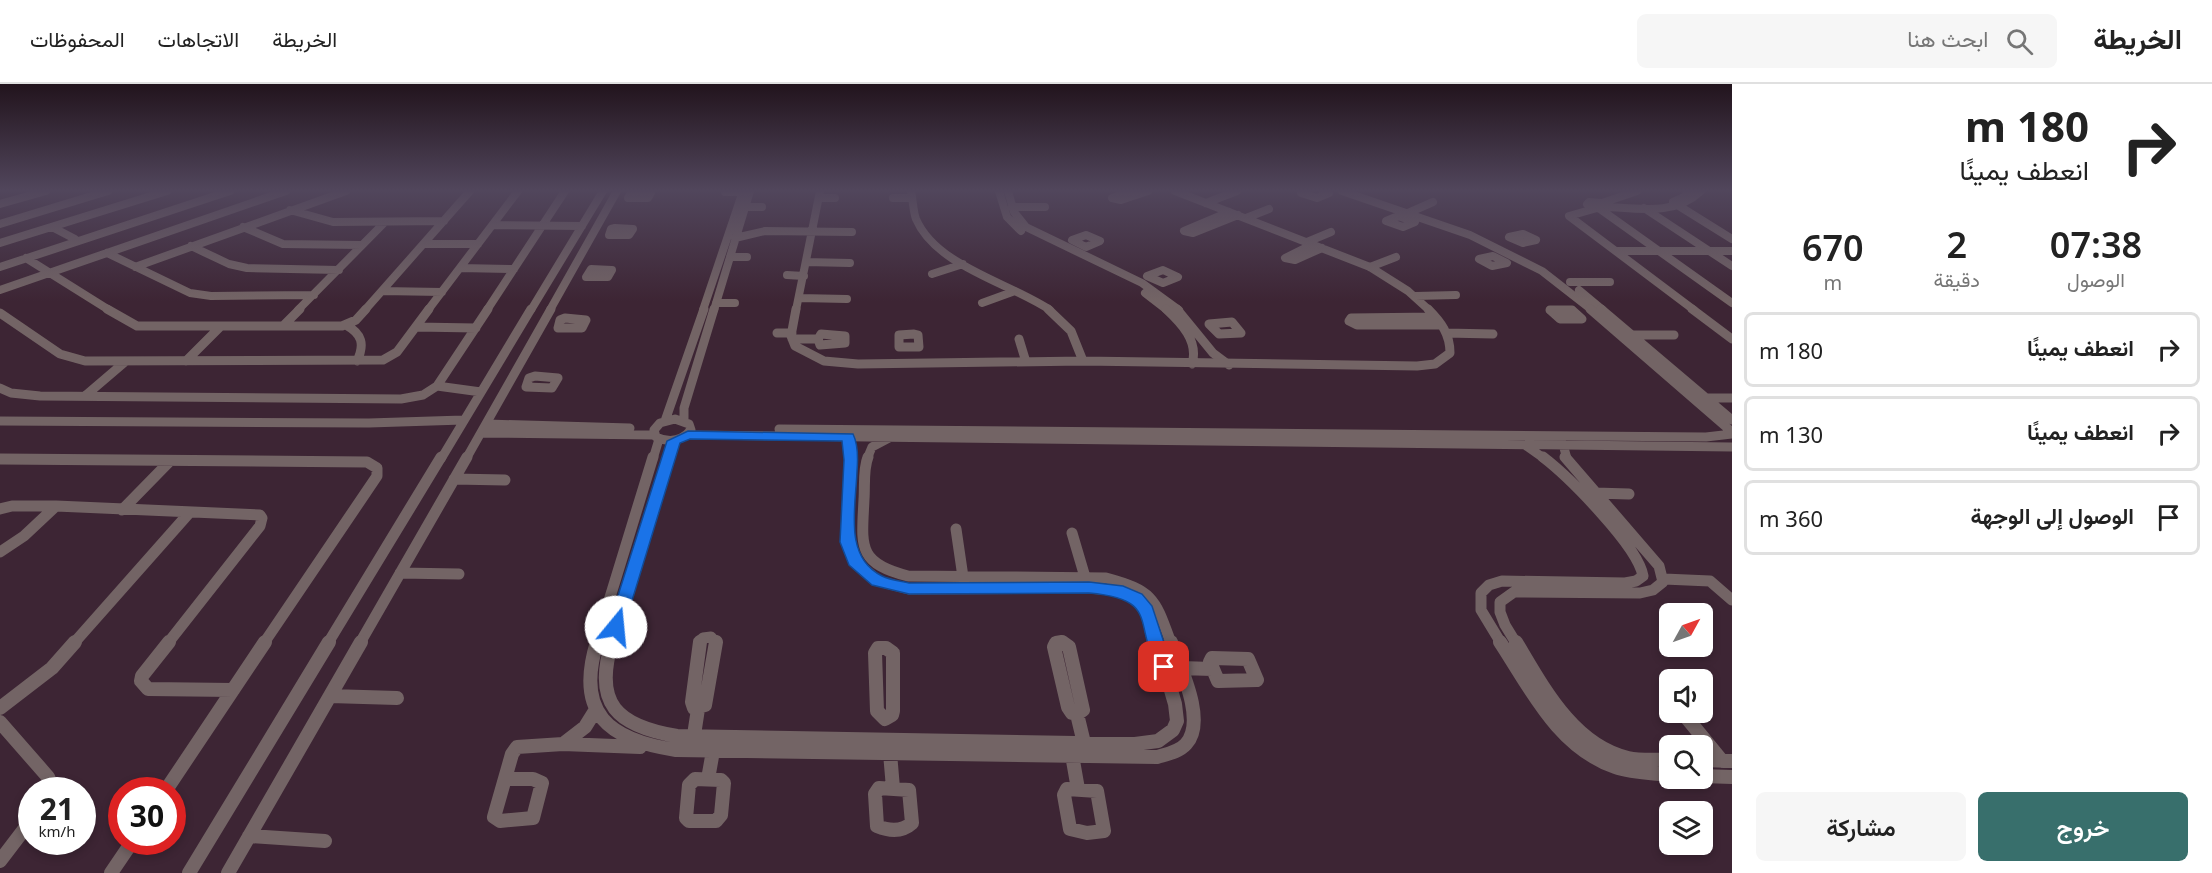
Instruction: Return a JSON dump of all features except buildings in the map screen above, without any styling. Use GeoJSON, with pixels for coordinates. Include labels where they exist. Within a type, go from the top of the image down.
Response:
{"type":"FeatureCollection","features":[{"type":"Feature","properties":{"kind":"street"},"geometry":{"type":"LineString","coordinates":[[0,243],[49,228]]}},
{"type":"Feature","properties":{"kind":"street"},"geometry":{"type":"LineString","coordinates":[[54,228],[75,239]]}},
{"type":"Feature","properties":{"kind":"street"},"geometry":{"type":"LineString","coordinates":[[0,265],[111,228]]}},
{"type":"Feature","properties":{"kind":"street"},"geometry":{"type":"LineString","coordinates":[[0,265],[114,228]]}},
{"type":"Feature","properties":{"kind":"street"},"geometry":{"type":"LineString","coordinates":[[0,290],[178,228]]}},
{"type":"Feature","properties":{"kind":"street"},"geometry":{"type":"LineString","coordinates":[[135,267],[241,228]]}},
{"type":"Feature","properties":{"kind":"street"},"geometry":{"type":"LineString","coordinates":[[245,228],[283,244],[362,245]]}},
{"type":"Feature","properties":{"kind":"street"},"geometry":{"type":"LineString","coordinates":[[283,326],[379,228]]}},
{"type":"Feature","properties":{"kind":"street"},"geometry":{"type":"LineString","coordinates":[[26,258],[47,274],[137,326],[346,325],[356,320],[439,228]]}},
{"type":"Feature","properties":{"kind":"street"},"geometry":{"type":"LineString","coordinates":[[0,313],[66,357],[85,361],[378,360],[392,356],[491,228]]}},
{"type":"Feature","properties":{"kind":"street"},"geometry":{"type":"LineString","coordinates":[[0,388],[24,396],[401,399],[423,394],[437,386],[540,228]]}},
{"type":"Feature","properties":{"kind":"street"},"geometry":{"type":"LineString","coordinates":[[189,873],[581,228]]}},
{"type":"Feature","properties":{"kind":"street"},"geometry":{"type":"LineString","coordinates":[[228,873],[484,428],[595,228]]}},
{"type":"Feature","properties":{"kind":"street"},"geometry":{"type":"LineString","coordinates":[[655,748],[620,735],[595,711],[588,682],[589,667],[625,550],[656,434],[671,408],[717,284],[734,228]]}},
{"type":"Feature","properties":{"kind":"street"},"geometry":{"type":"LineString","coordinates":[[688,428],[684,408],[716,303],[717,284],[730,257],[738,228]]}},
{"type":"Feature","properties":{"kind":"street"},"geometry":{"type":"LineString","coordinates":[[755,228],[784,232],[852,232]]}},
{"type":"Feature","properties":{"kind":"street"},"geometry":{"type":"LineString","coordinates":[[813,228],[792,336],[795,346],[801,351],[824,361],[848,364],[1083,361],[1229,365],[1426,366],[1441,361],[1450,353],[1450,340],[1434,317],[1415,296],[1393,279],[1370,267],[1270,228]]}},
{"type":"Feature","properties":{"kind":"street"},"geometry":{"type":"LineString","coordinates":[[921,228],[926,237],[943,252],[1044,307],[1062,320],[1074,337],[1083,361]]}},
{"type":"Feature","properties":{"kind":"street"},"geometry":{"type":"LineString","coordinates":[[1017,228],[1035,239],[1142,283],[1164,297],[1195,328],[1212,352],[1229,365]]}},
{"type":"Feature","properties":{"kind":"street"},"geometry":{"type":"LineString","coordinates":[[1029,228],[1137,287],[1167,310],[1182,326],[1195,348],[1196,358],[1192,364]]}},
{"type":"Feature","properties":{"kind":"street"},"geometry":{"type":"LineString","coordinates":[[1190,228],[1184,231],[1193,233],[1206,228]]}},
{"type":"Feature","properties":{"kind":"street"},"geometry":{"type":"LineString","coordinates":[[1449,228],[1517,257],[1558,282],[1732,433]]}},
{"type":"Feature","properties":{"kind":"street"},"geometry":{"type":"LineString","coordinates":[[1452,228],[1502,244],[1570,282],[1732,420]]}},
{"type":"Feature","properties":{"kind":"street"},"geometry":{"type":"LineString","coordinates":[[1585,228],[1732,339]]}},
{"type":"Feature","properties":{"kind":"street"},"geometry":{"type":"LineString","coordinates":[[1632,228],[1732,303]]}},
{"type":"Feature","properties":{"kind":"street"},"geometry":{"type":"LineString","coordinates":[[1674,228],[1732,266]]}},
{"type":"Feature","properties":{"kind":"street"},"geometry":{"type":"LineString","coordinates":[[1714,228],[1732,239]]}},
{"type":"Feature","properties":{"kind":"street"},"geometry":{"type":"LineString","coordinates":[[594,231],[610,231]]}},
{"type":"Feature","properties":{"kind":"street"},"geometry":{"type":"LineString","coordinates":[[735,238],[765,231]]}},
{"type":"Feature","properties":{"kind":"street"},"geometry":{"type":"LineString","coordinates":[[1322,248],[1295,260],[1285,258],[1331,232]]}},
{"type":"Feature","properties":{"kind":"street"},"geometry":{"type":"LineString","coordinates":[[1502,244],[1515,240]]}},
{"type":"Feature","properties":{"kind":"street"},"geometry":{"type":"LineString","coordinates":[[424,244],[478,244]]}},
{"type":"Feature","properties":{"kind":"street"},"geometry":{"type":"LineString","coordinates":[[1068,248],[1078,244]]}},
{"type":"Feature","properties":{"kind":"street"},"geometry":{"type":"LineString","coordinates":[[191,246],[229,264],[247,268],[339,270]]}},
{"type":"Feature","properties":{"kind":"street"},"geometry":{"type":"LineString","coordinates":[[1616,251],[1732,251]]}},
{"type":"Feature","properties":{"kind":"street"},"geometry":{"type":"LineString","coordinates":[[1664,251],[1732,296]]}},
{"type":"Feature","properties":{"kind":"street"},"geometry":{"type":"LineString","coordinates":[[107,253],[183,291],[198,295],[314,295]]}},
{"type":"Feature","properties":{"kind":"street"},"geometry":{"type":"LineString","coordinates":[[730,257],[747,257]]}},
{"type":"Feature","properties":{"kind":"street"},"geometry":{"type":"LineString","coordinates":[[1370,267],[1396,257]]}},
{"type":"Feature","properties":{"kind":"street"},"geometry":{"type":"LineString","coordinates":[[1502,260],[1517,257]]}},
{"type":"Feature","properties":{"kind":"street"},"geometry":{"type":"LineString","coordinates":[[806,262],[849,263]]}},
{"type":"Feature","properties":{"kind":"street"},"geometry":{"type":"LineString","coordinates":[[932,274],[963,264]]}},
{"type":"Feature","properties":{"kind":"street"},"geometry":{"type":"LineString","coordinates":[[460,268],[514,269]]}},
{"type":"Feature","properties":{"kind":"street"},"geometry":{"type":"LineString","coordinates":[[571,273],[587,273]]}},
{"type":"Feature","properties":{"kind":"street"},"geometry":{"type":"LineString","coordinates":[[787,275],[804,276]]}},
{"type":"Feature","properties":{"kind":"street"},"geometry":{"type":"LineString","coordinates":[[1142,283],[1153,279]]}},
{"type":"Feature","properties":{"kind":"street"},"geometry":{"type":"LineString","coordinates":[[1570,282],[1610,282]]}},
{"type":"Feature","properties":{"kind":"street"},"geometry":{"type":"LineString","coordinates":[[382,291],[442,292]]}},
{"type":"Feature","properties":{"kind":"street"},"geometry":{"type":"LineString","coordinates":[[982,303],[1015,291]]}},
{"type":"Feature","properties":{"kind":"street"},"geometry":{"type":"LineString","coordinates":[[1415,296],[1456,295]]}},
{"type":"Feature","properties":{"kind":"street"},"geometry":{"type":"LineString","coordinates":[[799,298],[847,299]]}},
{"type":"Feature","properties":{"kind":"street"},"geometry":{"type":"LineString","coordinates":[[716,303],[735,303]]}},
{"type":"Feature","properties":{"kind":"street"},"geometry":{"type":"LineString","coordinates":[[1578,315],[1598,315]]}},
{"type":"Feature","properties":{"kind":"street"},"geometry":{"type":"LineString","coordinates":[[1434,317],[1352,318],[1348,321],[1357,325],[1440,325]]}},
{"type":"Feature","properties":{"kind":"street"},"geometry":{"type":"LineString","coordinates":[[543,323],[559,323]]}},
{"type":"Feature","properties":{"kind":"street"},"geometry":{"type":"LineString","coordinates":[[346,325],[357,331],[363,339],[364,349],[357,360]]}},
{"type":"Feature","properties":{"kind":"street"},"geometry":{"type":"LineString","coordinates":[[186,361],[220,327]]}},
{"type":"Feature","properties":{"kind":"street"},"geometry":{"type":"LineString","coordinates":[[416,327],[476,328]]}},
{"type":"Feature","properties":{"kind":"street"},"geometry":{"type":"LineString","coordinates":[[1195,328],[1212,328]]}},
{"type":"Feature","properties":{"kind":"street"},"geometry":{"type":"LineString","coordinates":[[777,333],[818,339]]}},
{"type":"Feature","properties":{"kind":"street"},"geometry":{"type":"LineString","coordinates":[[1446,333],[1493,334]]}},
{"type":"Feature","properties":{"kind":"street"},"geometry":{"type":"LineString","coordinates":[[1634,335],[1674,335]]}},
{"type":"Feature","properties":{"kind":"street"},"geometry":{"type":"LineString","coordinates":[[1019,339],[1026,362]]}},
{"type":"Feature","properties":{"kind":"street"},"geometry":{"type":"LineString","coordinates":[[908,348],[910,363]]}},
{"type":"Feature","properties":{"kind":"street"},"geometry":{"type":"LineString","coordinates":[[1649,360],[1662,359]]}},
{"type":"Feature","properties":{"kind":"street"},"geometry":{"type":"LineString","coordinates":[[85,396],[126,361]]}},
{"type":"Feature","properties":{"kind":"street"},"geometry":{"type":"LineString","coordinates":[[509,382],[528,382]]}},
{"type":"Feature","properties":{"kind":"street"},"geometry":{"type":"LineString","coordinates":[[437,386],[481,392]]}},
{"type":"Feature","properties":{"kind":"street"},"geometry":{"type":"LineString","coordinates":[[1706,398],[1732,398]]}},
{"type":"Feature","properties":{"kind":"street"},"geometry":{"type":"LineString","coordinates":[[0,421],[369,423],[463,420]]}},
{"type":"Feature","properties":{"kind":"street"},"geometry":{"type":"LineString","coordinates":[[665,421],[688,428],[889,438],[1732,447]]}},
{"type":"Feature","properties":{"kind":"street"},"geometry":{"type":"LineString","coordinates":[[484,428],[656,434],[674,441]]}},
{"type":"Feature","properties":{"kind":"street"},"geometry":{"type":"LineString","coordinates":[[889,438],[873,447],[866,461],[862,542],[864,549],[875,563],[897,574],[1107,588],[1136,598],[1147,610],[1175,704],[1177,721],[1173,730],[1158,741],[1136,744],[888,746],[656,734],[624,719],[612,707],[605,693],[604,665],[674,441],[688,428],[1717,437],[1732,433]]}},
{"type":"Feature","properties":{"kind":"street"},"geometry":{"type":"LineString","coordinates":[[1619,436],[1628,445]]}},
{"type":"Feature","properties":{"kind":"street"},"geometry":{"type":"LineString","coordinates":[[848,437],[851,460],[847,542],[855,561],[864,571],[878,581],[909,589],[1085,577],[1121,581],[1135,586],[1153,600],[1159,609],[1194,705],[1196,726],[1192,735],[1178,750],[1168,755],[1072,756],[949,747]]}},
{"type":"Feature","properties":{"kind":"street"},"geometry":{"type":"LineString","coordinates":[[1522,443],[1550,460],[1568,478],[1641,564],[1643,576],[1636,581],[1625,583],[1502,581],[1489,585],[1481,593],[1481,610],[1546,713],[1567,737],[1598,761],[1615,769],[1659,774]]}},
{"type":"Feature","properties":{"kind":"street"},"geometry":{"type":"LineString","coordinates":[[1563,444],[1564,455],[1582,479],[1655,561],[1664,579]]}},
{"type":"Feature","properties":{"kind":"street"},"geometry":{"type":"LineString","coordinates":[[0,459],[367,462],[377,468],[377,476],[175,777]]}},
{"type":"Feature","properties":{"kind":"street"},"geometry":{"type":"LineString","coordinates":[[122,510],[170,461]]}},
{"type":"Feature","properties":{"kind":"street"},"geometry":{"type":"LineString","coordinates":[[1568,478],[1582,479]]}},
{"type":"Feature","properties":{"kind":"street"},"geometry":{"type":"LineString","coordinates":[[454,479],[505,480]]}},
{"type":"Feature","properties":{"kind":"street"},"geometry":{"type":"LineString","coordinates":[[1595,493],[1629,494]]}},
{"type":"Feature","properties":{"kind":"street"},"geometry":{"type":"LineString","coordinates":[[0,509],[12,506],[56,506],[255,513],[262,518],[262,522],[142,676],[142,684],[148,689],[233,690]]}},
{"type":"Feature","properties":{"kind":"street"},"geometry":{"type":"LineString","coordinates":[[0,552],[24,536],[56,506]]}},
{"type":"Feature","properties":{"kind":"street"},"geometry":{"type":"LineString","coordinates":[[0,708],[52,668],[190,512]]}},
{"type":"Feature","properties":{"kind":"street"},"geometry":{"type":"LineString","coordinates":[[956,529],[963,577]]}},
{"type":"Feature","properties":{"kind":"street"},"geometry":{"type":"LineString","coordinates":[[1072,533],[1085,577]]}},
{"type":"Feature","properties":{"kind":"street"},"geometry":{"type":"LineString","coordinates":[[625,550],[640,550]]}},
{"type":"Feature","properties":{"kind":"street"},"geometry":{"type":"LineString","coordinates":[[400,573],[459,574]]}},
{"type":"Feature","properties":{"kind":"street"},"geometry":{"type":"LineString","coordinates":[[1664,579],[1710,581],[1732,600]]}},
{"type":"Feature","properties":{"kind":"street"},"geometry":{"type":"LineString","coordinates":[[1659,759],[1629,758],[1611,753],[1577,730],[1561,711],[1505,625],[1499,606],[1504,598],[1514,592],[1647,592],[1658,588],[1664,579]]}},
{"type":"Feature","properties":{"kind":"street"},"geometry":{"type":"LineString","coordinates":[[707,637],[716,641],[705,705],[698,709],[692,705],[695,671],[699,643],[707,637]]}},
{"type":"Feature","properties":{"kind":"street"},"geometry":{"type":"LineString","coordinates":[[1077,714],[1083,710],[1083,707],[1069,647],[1059,642],[1054,647],[1068,707],[1077,714],[1084,743]]}},
{"type":"Feature","properties":{"kind":"street"},"geometry":{"type":"LineString","coordinates":[[1181,668],[1212,669]]}},
{"type":"Feature","properties":{"kind":"street"},"geometry":{"type":"LineString","coordinates":[[695,671],[712,671]]}},
{"type":"Feature","properties":{"kind":"street"},"geometry":{"type":"LineString","coordinates":[[1061,676],[1075,676]]}},
{"type":"Feature","properties":{"kind":"street"},"geometry":{"type":"LineString","coordinates":[[330,696],[397,698]]}},
{"type":"Feature","properties":{"kind":"street"},"geometry":{"type":"LineString","coordinates":[[1175,704],[1194,705]]}},
{"type":"Feature","properties":{"kind":"street"},"geometry":{"type":"LineString","coordinates":[[694,735],[698,709]]}},
{"type":"Feature","properties":{"kind":"street"},"geometry":{"type":"LineString","coordinates":[[562,744],[585,726],[595,711]]}},
{"type":"Feature","properties":{"kind":"street"},"geometry":{"type":"LineString","coordinates":[[885,719],[893,788]]}},
{"type":"Feature","properties":{"kind":"street"},"geometry":{"type":"LineString","coordinates":[[0,722],[48,777]]}},
{"type":"Feature","properties":{"kind":"street"},"geometry":{"type":"LineString","coordinates":[[1692,723],[1727,761]]}},
{"type":"Feature","properties":{"kind":"street"},"geometry":{"type":"LineString","coordinates":[[505,779],[512,754],[517,747],[562,744],[713,751],[888,746]]}},
{"type":"Feature","properties":{"kind":"street"},"geometry":{"type":"LineString","coordinates":[[708,779],[713,751]]}},
{"type":"Feature","properties":{"kind":"street"},"geometry":{"type":"LineString","coordinates":[[1072,756],[1078,789]]}},
{"type":"Feature","properties":{"kind":"street"},"geometry":{"type":"LineString","coordinates":[[1713,776],[1732,777]]}},
{"type":"Feature","properties":{"kind":"street"},"geometry":{"type":"LineString","coordinates":[[249,836],[325,841]]}},
{"type":"Feature","properties":{"kind":"street"},"geometry":{"type":"LineString","coordinates":[[0,861],[18,837]]}},
{"type":"Feature","properties":{"kind":"street"},"geometry":{"type":"LineString","coordinates":[[111,873],[123,855]]}},
{"type":"Feature","properties":{"kind":"route"},"geometry":{"type":"LineString","coordinates":[[616,627],[674,441],[688,435],[848,437],[851,460],[847,542],[849,552],[864,571],[878,581],[909,589],[1107,588],[1118,590],[1136,598],[1147,610],[1164,667]]}}]}
